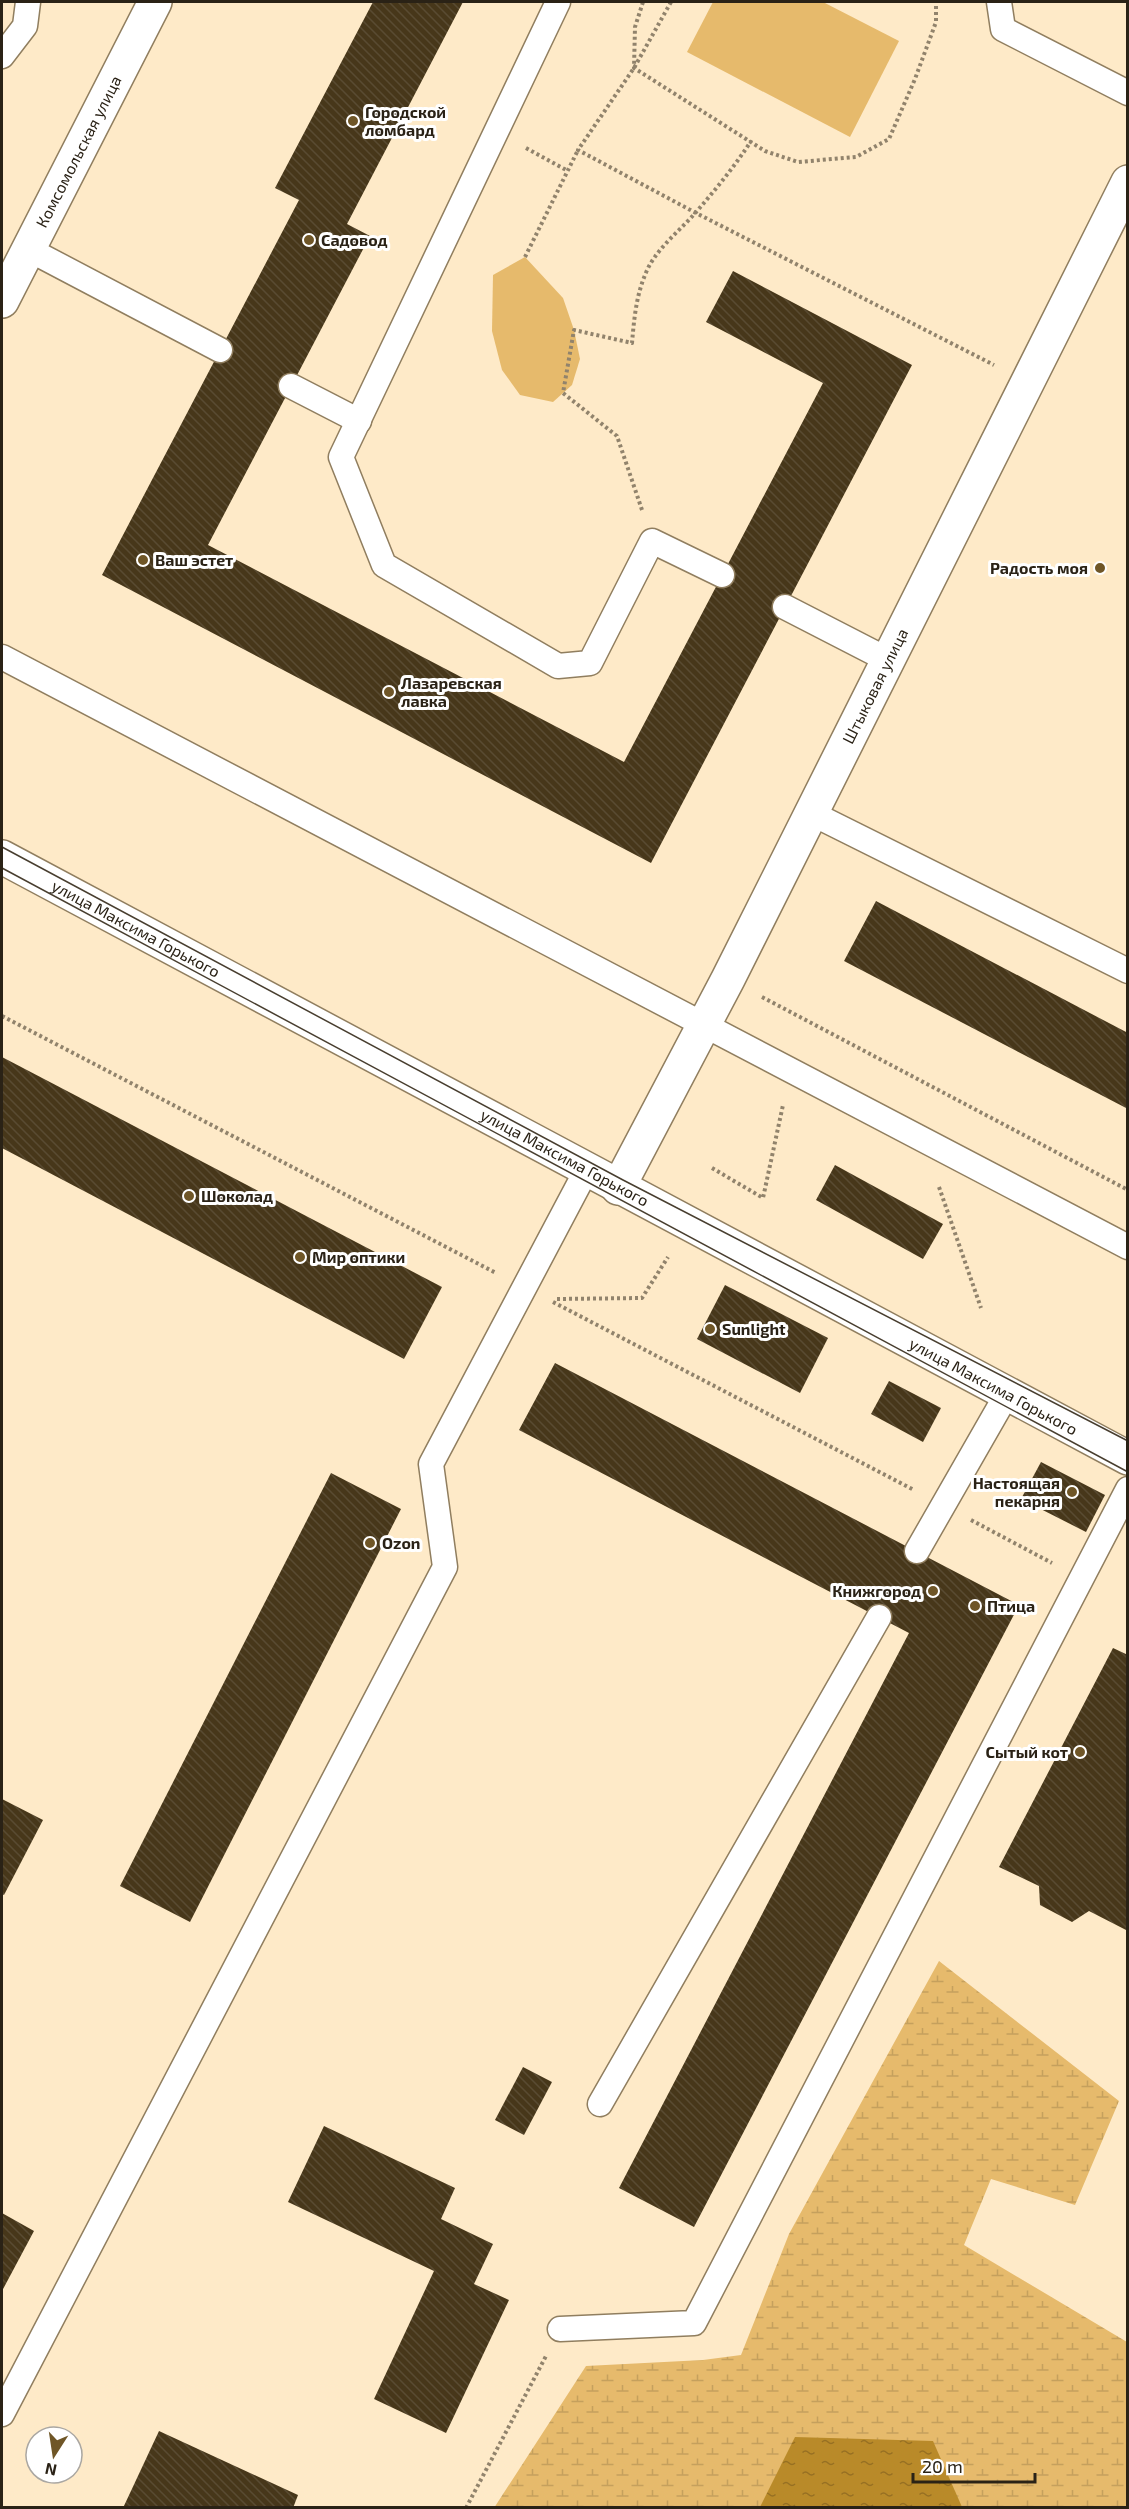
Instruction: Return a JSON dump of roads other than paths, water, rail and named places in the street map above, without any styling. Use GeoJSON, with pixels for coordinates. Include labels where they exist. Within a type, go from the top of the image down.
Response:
{"type":"FeatureCollection","features":[{"type":"Feature","properties":{"kind":"street","name":"Комсомольская улица"},"geometry":{"type":"LineString","coordinates":[[2,301],[155,2]]}},
{"type":"Feature","properties":{"kind":"street","name":"Штыковая улица"},"geometry":{"type":"LineString","coordinates":[[618,1188],[728,979],[1128,182]]}},
{"type":"Feature","properties":{"kind":"street","name":"улица Максима Горького"},"geometry":{"type":"LineString","coordinates":[[2,857],[586,1171],[686,1221],[1128,1458]]}},
{"type":"Feature","properties":{"kind":"lane"},"geometry":{"type":"LineString","coordinates":[[2,56],[25,26],[28,2]]}},
{"type":"Feature","properties":{"kind":"lane"},"geometry":{"type":"LineString","coordinates":[[558,2],[341,457],[384,565],[558,666],[590,663],[652,541],[722,575]]}},
{"type":"Feature","properties":{"kind":"lane"},"geometry":{"type":"LineString","coordinates":[[999,2],[1003,29],[1128,93]]}},
{"type":"Feature","properties":{"kind":"lane"},"geometry":{"type":"LineString","coordinates":[[28,249],[220,350]]}},
{"type":"Feature","properties":{"kind":"lane"},"geometry":{"type":"LineString","coordinates":[[291,386],[359,421]]}},
{"type":"Feature","properties":{"kind":"lane"},"geometry":{"type":"LineString","coordinates":[[785,608],[888,660]]}},
{"type":"Feature","properties":{"kind":"lane"},"geometry":{"type":"LineString","coordinates":[[2,657],[1128,1247]]}},
{"type":"Feature","properties":{"kind":"lane"},"geometry":{"type":"LineString","coordinates":[[811,813],[1128,971]]}},
{"type":"Feature","properties":{"kind":"lane"},"geometry":{"type":"LineString","coordinates":[[2,2414],[445,1567],[431,1464],[586,1171]]}},
{"type":"Feature","properties":{"kind":"lane"},"geometry":{"type":"LineString","coordinates":[[917,1551],[1007,1394]]}},
{"type":"Feature","properties":{"kind":"lane"},"geometry":{"type":"LineString","coordinates":[[560,2329],[694,2323],[1128,1489]]}},
{"type":"Feature","properties":{"kind":"lane"},"geometry":{"type":"LineString","coordinates":[[600,2104],[879,1617]]}},
{"type":"Feature","properties":{"kind":"water"},"geometry":{"type":"Polygon","coordinates":[[[795,2437],[933,2441],[962,2507],[760,2507],[795,2437]]]}},
{"type":"Feature","properties":{"kind":"tram line"},"geometry":{"type":"LineString","coordinates":[[2,847],[623,1180],[1128,1441]]}},
{"type":"Feature","properties":{"kind":"tram line"},"geometry":{"type":"LineString","coordinates":[[2,868],[1128,1472]]}},
{"type":"Feature","properties":{"kind":"place","name":"Городской ломбард"},"geometry":{"type":"Point","coordinates":[353,121]}},
{"type":"Feature","properties":{"kind":"place","name":"Садовод"},"geometry":{"type":"Point","coordinates":[309,240]}},
{"type":"Feature","properties":{"kind":"place","name":"Ваш эстет"},"geometry":{"type":"Point","coordinates":[143,560]}},
{"type":"Feature","properties":{"kind":"place","name":"Радость моя"},"geometry":{"type":"Point","coordinates":[1100,568]}},
{"type":"Feature","properties":{"kind":"place","name":"Лазаревская лавка"},"geometry":{"type":"Point","coordinates":[389,692]}},
{"type":"Feature","properties":{"kind":"place","name":"Шоколад"},"geometry":{"type":"Point","coordinates":[189,1196]}},
{"type":"Feature","properties":{"kind":"place","name":"Мир оптики"},"geometry":{"type":"Point","coordinates":[300,1257]}},
{"type":"Feature","properties":{"kind":"place","name":"Sunlight"},"geometry":{"type":"Point","coordinates":[710,1329]}},
{"type":"Feature","properties":{"kind":"place","name":"Настоящая пекарня"},"geometry":{"type":"Point","coordinates":[1072,1492]}},
{"type":"Feature","properties":{"kind":"place","name":"Ozon"},"geometry":{"type":"Point","coordinates":[370,1543]}},
{"type":"Feature","properties":{"kind":"place","name":"Книжгород"},"geometry":{"type":"Point","coordinates":[933,1591]}},
{"type":"Feature","properties":{"kind":"place","name":"Птица"},"geometry":{"type":"Point","coordinates":[975,1606]}},
{"type":"Feature","properties":{"kind":"place","name":"Сытый кот"},"geometry":{"type":"Point","coordinates":[1080,1752]}}]}
